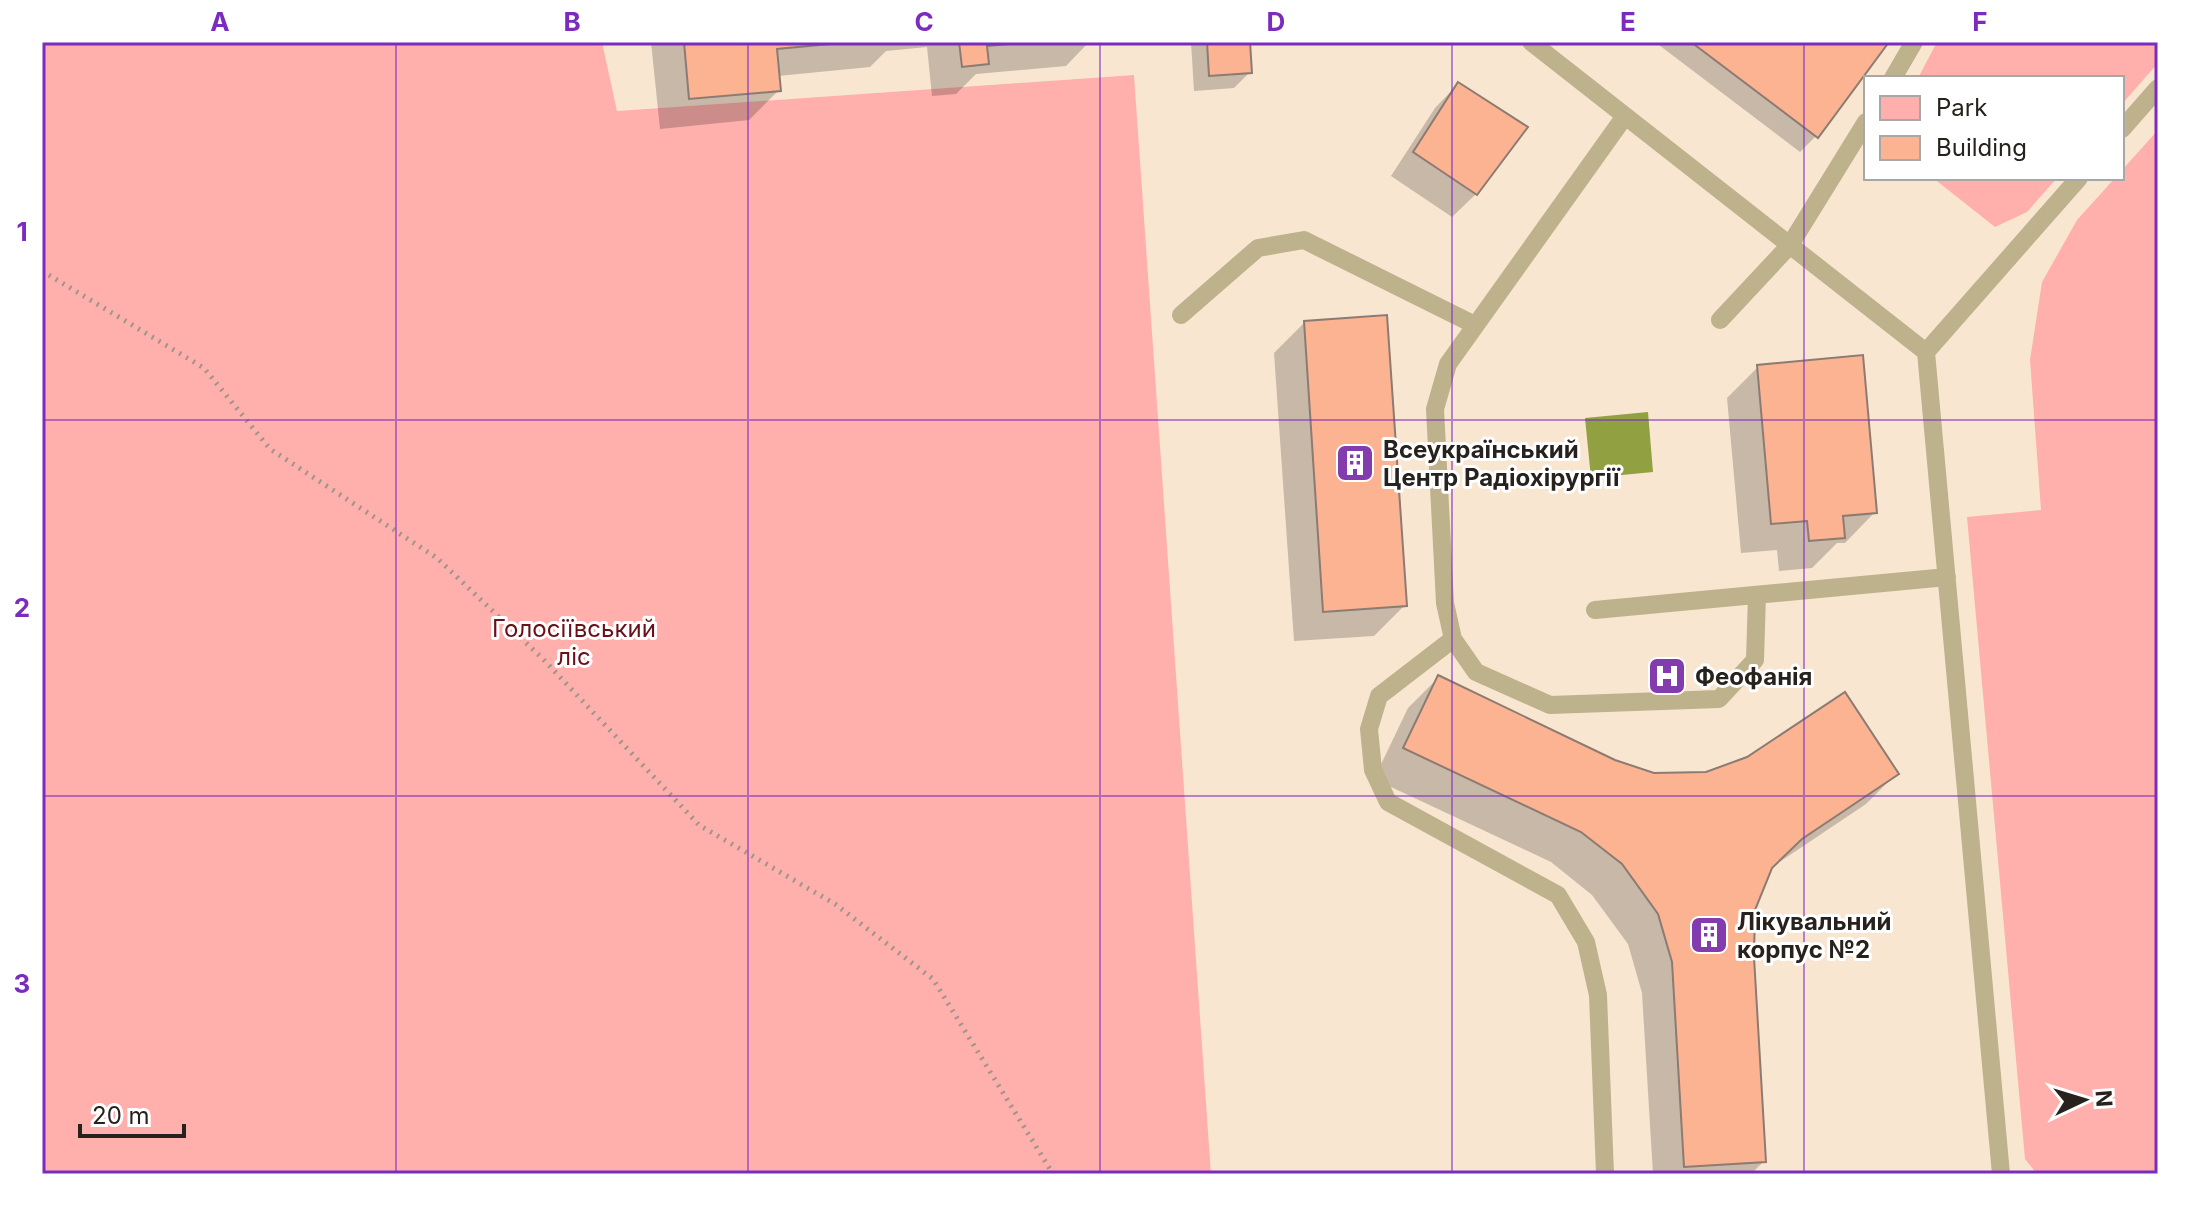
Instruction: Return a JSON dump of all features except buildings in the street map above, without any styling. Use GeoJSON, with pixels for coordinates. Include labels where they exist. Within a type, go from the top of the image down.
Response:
{"type":"FeatureCollection","features":[{"type":"Feature","properties":{"kind":"lane"},"geometry":{"type":"LineString","coordinates":[[1531,42],[1926,352],[2001,1174]]}},
{"type":"Feature","properties":{"kind":"lane"},"geometry":{"type":"LineString","coordinates":[[1894,76],[1914,42]]}},
{"type":"Feature","properties":{"kind":"lane"},"geometry":{"type":"LineString","coordinates":[[2124,127],[2158,88]]}},
{"type":"Feature","properties":{"kind":"lane"},"geometry":{"type":"LineString","coordinates":[[1625,116],[1448,364],[1435,409],[1445,603],[1453,639],[1476,672],[1550,705],[1719,699],[1755,660],[1757,595]]}},
{"type":"Feature","properties":{"kind":"lane"},"geometry":{"type":"LineString","coordinates":[[1720,320],[1790,245],[1864,125]]}},
{"type":"Feature","properties":{"kind":"lane"},"geometry":{"type":"LineString","coordinates":[[1926,352],[2077,180]]}},
{"type":"Feature","properties":{"kind":"lane"},"geometry":{"type":"LineString","coordinates":[[1181,315],[1258,248],[1304,240],[1475,325]]}},
{"type":"Feature","properties":{"kind":"lane"},"geometry":{"type":"LineString","coordinates":[[1595,610],[1947,577]]}},
{"type":"Feature","properties":{"kind":"lane"},"geometry":{"type":"LineString","coordinates":[[1453,639],[1379,696],[1369,729],[1373,770],[1388,802],[1558,895],[1586,942],[1598,995],[1605,1174]]}},
{"type":"Feature","properties":{"kind":"path"},"geometry":{"type":"LineString","coordinates":[[42,271],[204,368],[270,449],[437,558],[543,659],[699,825],[835,904],[933,979],[1053,1174]]}},
{"type":"Feature","properties":{"kind":"shaded area","name":"Феофанія"},"geometry":{"type":"Polygon","coordinates":[[[602,42],[2158,42],[2158,1174],[1211,1174],[1134,75],[617,111],[602,42]]]}},
{"type":"Feature","properties":{"kind":"shaded area"},"geometry":{"type":"Polygon","coordinates":[[[1648,412],[1653,472],[1591,478],[1585,418],[1648,412]]]}},
{"type":"Feature","properties":{"kind":"green space","name":"Голосіївський ліс"},"geometry":{"type":"Polygon","coordinates":[[[42,42],[602,42],[617,111],[1134,75],[1211,1174],[42,1174],[42,42]]]}},
{"type":"Feature","properties":{"kind":"green space"},"geometry":{"type":"Polygon","coordinates":[[[1937,42],[2158,42],[2158,63],[2124,102],[2124,76],[1919,76],[1937,42]]]}},
{"type":"Feature","properties":{"kind":"green space"},"geometry":{"type":"Polygon","coordinates":[[[2158,130],[2158,1174],[2037,1174],[2025,1159],[1967,517],[2041,510],[2030,360],[2042,282],[2077,220],[2113,180],[2124,180],[2124,168],[2158,130]]]}},
{"type":"Feature","properties":{"kind":"green space"},"geometry":{"type":"Polygon","coordinates":[[[1936,180],[2055,180],[2027,212],[1995,227],[1936,180]]]}},
{"type":"Feature","properties":{"kind":"place","name":"Всеукраїнський Центр Радіохірургії"},"geometry":{"type":"Point","coordinates":[1355,463]}},
{"type":"Feature","properties":{"kind":"place","name":"Феофанія"},"geometry":{"type":"Point","coordinates":[1667,676]}},
{"type":"Feature","properties":{"kind":"place","name":"Лікувальний корпус №2"},"geometry":{"type":"Point","coordinates":[1709,935]}}]}
